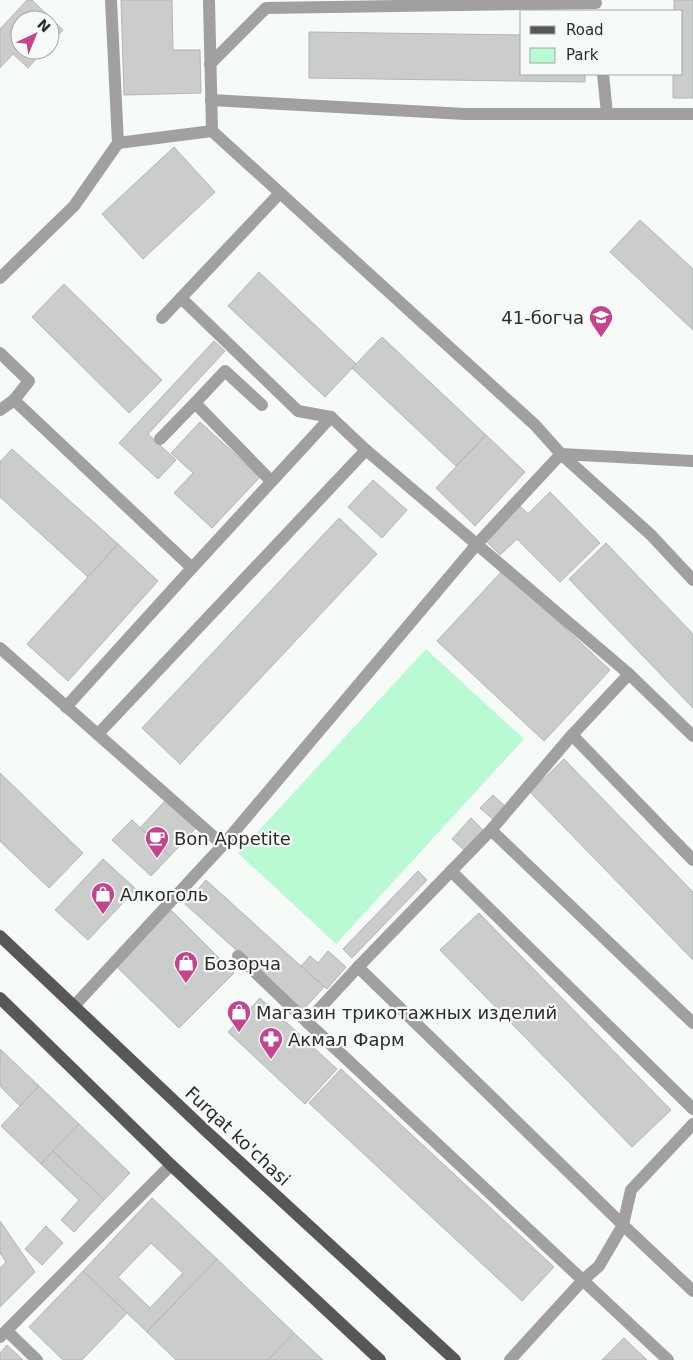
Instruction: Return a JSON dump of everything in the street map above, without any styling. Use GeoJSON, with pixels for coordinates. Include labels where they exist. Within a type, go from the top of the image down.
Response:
{"type":"FeatureCollection","features":[{"type":"Feature","properties":{"kind":"main road","name":"Furqat ko'chasi"},"geometry":{"type":"LineString","coordinates":[[0,936],[455,1360]]}},
{"type":"Feature","properties":{"kind":"main road"},"geometry":{"type":"LineString","coordinates":[[0,998],[171,1165],[380,1360]]}},
{"type":"Feature","properties":{"kind":"street"},"geometry":{"type":"LineString","coordinates":[[0,278],[74,206],[118,143],[111,0]]}},
{"type":"Feature","properties":{"kind":"street"},"geometry":{"type":"LineString","coordinates":[[209,0],[212,131],[535,425],[562,454],[651,535],[693,580]]}},
{"type":"Feature","properties":{"kind":"street"},"geometry":{"type":"LineString","coordinates":[[210,64],[266,8],[596,5]]}},
{"type":"Feature","properties":{"kind":"street"},"geometry":{"type":"LineString","coordinates":[[603,75],[607,114]]}},
{"type":"Feature","properties":{"kind":"street"},"geometry":{"type":"LineString","coordinates":[[211,100],[465,114],[693,114]]}},
{"type":"Feature","properties":{"kind":"street"},"geometry":{"type":"LineString","coordinates":[[118,143],[212,131]]}},
{"type":"Feature","properties":{"kind":"street"},"geometry":{"type":"LineString","coordinates":[[162,318],[280,193]]}},
{"type":"Feature","properties":{"kind":"street"},"geometry":{"type":"LineString","coordinates":[[181,298],[298,411],[331,417],[366,450],[629,674],[693,736]]}},
{"type":"Feature","properties":{"kind":"street"},"geometry":{"type":"LineString","coordinates":[[0,353],[29,381],[14,400],[0,410]]}},
{"type":"Feature","properties":{"kind":"street"},"geometry":{"type":"LineString","coordinates":[[160,440],[225,371],[262,405]]}},
{"type":"Feature","properties":{"kind":"street"},"geometry":{"type":"LineString","coordinates":[[14,400],[192,568]]}},
{"type":"Feature","properties":{"kind":"street"},"geometry":{"type":"LineString","coordinates":[[195,403],[271,481]]}},
{"type":"Feature","properties":{"kind":"street"},"geometry":{"type":"LineString","coordinates":[[66,707],[331,417]]}},
{"type":"Feature","properties":{"kind":"street"},"geometry":{"type":"LineString","coordinates":[[98,734],[366,450]]}},
{"type":"Feature","properties":{"kind":"street"},"geometry":{"type":"LineString","coordinates":[[74,1006],[223,845],[477,544],[562,454],[693,461]]}},
{"type":"Feature","properties":{"kind":"street"},"geometry":{"type":"LineString","coordinates":[[0,648],[223,845]]}},
{"type":"Feature","properties":{"kind":"street"},"geometry":{"type":"LineString","coordinates":[[307,1022],[491,830],[572,735],[629,674]]}},
{"type":"Feature","properties":{"kind":"street"},"geometry":{"type":"LineString","coordinates":[[572,735],[693,860]]}},
{"type":"Feature","properties":{"kind":"street"},"geometry":{"type":"LineString","coordinates":[[491,830],[693,1022]]}},
{"type":"Feature","properties":{"kind":"street"},"geometry":{"type":"LineString","coordinates":[[451,871],[693,1110]]}},
{"type":"Feature","properties":{"kind":"street"},"geometry":{"type":"LineString","coordinates":[[238,956],[668,1360]]}},
{"type":"Feature","properties":{"kind":"street"},"geometry":{"type":"LineString","coordinates":[[358,967],[622,1225],[693,1291]]}},
{"type":"Feature","properties":{"kind":"street"},"geometry":{"type":"LineString","coordinates":[[510,1360],[583,1280],[599,1266],[622,1225],[632,1190],[693,1124]]}},
{"type":"Feature","properties":{"kind":"street"},"geometry":{"type":"LineString","coordinates":[[37,1360],[3,1334],[171,1165]]}},
{"type":"Feature","properties":{"kind":"green space"},"geometry":{"type":"Polygon","coordinates":[[[426,649],[524,739],[336,944],[238,853],[426,649]]]}},
{"type":"Feature","properties":{"kind":"building"},"geometry":{"type":"Polygon","coordinates":[[[27,0],[32,0],[42,10],[18,10],[27,0]]]}},
{"type":"Feature","properties":{"kind":"building"},"geometry":{"type":"Polygon","coordinates":[[[121,0],[172,0],[173,50],[200,50],[201,93],[124,95],[121,0]]]}},
{"type":"Feature","properties":{"kind":"building"},"geometry":{"type":"Polygon","coordinates":[[[674,0],[693,0],[693,98],[673,98],[673,75],[683,75],[683,10],[674,10],[674,0]]]}},
{"type":"Feature","properties":{"kind":"building"},"geometry":{"type":"Polygon","coordinates":[[[10,18],[10,57],[0,68],[0,29],[10,18]]]}},
{"type":"Feature","properties":{"kind":"building"},"geometry":{"type":"Polygon","coordinates":[[[309,32],[520,35],[520,75],[585,75],[585,82],[309,78],[309,32]]]}},
{"type":"Feature","properties":{"kind":"building"},"geometry":{"type":"Polygon","coordinates":[[[19,60],[35,60],[28,68],[19,60]]]}},
{"type":"Feature","properties":{"kind":"building"},"geometry":{"type":"Polygon","coordinates":[[[174,147],[215,192],[143,259],[102,214],[174,147]]]}},
{"type":"Feature","properties":{"kind":"building"},"geometry":{"type":"Polygon","coordinates":[[[640,220],[693,269],[693,330],[610,252],[640,220]]]}},
{"type":"Feature","properties":{"kind":"building"},"geometry":{"type":"Polygon","coordinates":[[[259,272],[356,364],[325,397],[228,306],[259,272]]]}},
{"type":"Feature","properties":{"kind":"building"},"geometry":{"type":"Polygon","coordinates":[[[64,284],[162,380],[129,413],[32,317],[64,284]]]}},
{"type":"Feature","properties":{"kind":"building"},"geometry":{"type":"Polygon","coordinates":[[[382,337],[486,435],[456,466],[352,368],[382,337]]]}},
{"type":"Feature","properties":{"kind":"building"},"geometry":{"type":"Polygon","coordinates":[[[214,341],[225,351],[148,434],[176,460],[158,479],[119,443],[214,341]]]}},
{"type":"Feature","properties":{"kind":"building"},"geometry":{"type":"Polygon","coordinates":[[[200,422],[260,477],[212,528],[174,493],[193,473],[171,453],[200,422]]]}},
{"type":"Feature","properties":{"kind":"building"},"geometry":{"type":"Polygon","coordinates":[[[486,435],[525,472],[475,526],[436,488],[486,435]]]}},
{"type":"Feature","properties":{"kind":"building"},"geometry":{"type":"Polygon","coordinates":[[[12,449],[118,544],[88,577],[0,497],[0,462],[12,449]]]}},
{"type":"Feature","properties":{"kind":"building"},"geometry":{"type":"Polygon","coordinates":[[[373,480],[407,510],[382,538],[348,507],[373,480]]]}},
{"type":"Feature","properties":{"kind":"building"},"geometry":{"type":"Polygon","coordinates":[[[550,492],[600,543],[560,582],[517,539],[500,555],[485,540],[520,506],[528,514],[550,492]]]}},
{"type":"Feature","properties":{"kind":"building"},"geometry":{"type":"Polygon","coordinates":[[[339,518],[377,554],[180,764],[142,728],[339,518]]]}},
{"type":"Feature","properties":{"kind":"building"},"geometry":{"type":"Polygon","coordinates":[[[606,543],[693,634],[693,708],[569,579],[606,543]]]}},
{"type":"Feature","properties":{"kind":"building"},"geometry":{"type":"Polygon","coordinates":[[[118,544],[158,581],[68,681],[27,644],[118,544]]]}},
{"type":"Feature","properties":{"kind":"building"},"geometry":{"type":"Polygon","coordinates":[[[503,570],[610,670],[544,741],[437,641],[503,570]]]}},
{"type":"Feature","properties":{"kind":"building"},"geometry":{"type":"Polygon","coordinates":[[[564,759],[693,892],[693,960],[530,792],[564,759]]]}},
{"type":"Feature","properties":{"kind":"building"},"geometry":{"type":"Polygon","coordinates":[[[0,773],[83,853],[49,888],[0,841],[0,773]]]}},
{"type":"Feature","properties":{"kind":"building"},"geometry":{"type":"Polygon","coordinates":[[[493,795],[507,808],[495,821],[480,808],[493,795]]]}},
{"type":"Feature","properties":{"kind":"building"},"geometry":{"type":"Polygon","coordinates":[[[166,800],[196,828],[170,856],[140,828],[166,800]]]}},
{"type":"Feature","properties":{"kind":"building"},"geometry":{"type":"Polygon","coordinates":[[[471,818],[484,831],[465,851],[452,839],[471,818]]]}},
{"type":"Feature","properties":{"kind":"building"},"geometry":{"type":"Polygon","coordinates":[[[132,820],[170,856],[151,876],[112,840],[132,820]]]}},
{"type":"Feature","properties":{"kind":"building"},"geometry":{"type":"Polygon","coordinates":[[[103,859],[136,889],[88,940],[55,910],[103,859]]]}},
{"type":"Feature","properties":{"kind":"building"},"geometry":{"type":"Polygon","coordinates":[[[418,871],[427,880],[352,958],[343,949],[418,871]]]}},
{"type":"Feature","properties":{"kind":"building"},"geometry":{"type":"Polygon","coordinates":[[[206,880],[324,987],[303,1010],[185,904],[206,880]]]}},
{"type":"Feature","properties":{"kind":"building"},"geometry":{"type":"Polygon","coordinates":[[[171,910],[234,973],[179,1028],[116,966],[171,910]]]}},
{"type":"Feature","properties":{"kind":"building"},"geometry":{"type":"Polygon","coordinates":[[[479,913],[671,1110],[632,1147],[440,950],[479,913]]]}},
{"type":"Feature","properties":{"kind":"building"},"geometry":{"type":"Polygon","coordinates":[[[328,951],[346,967],[327,989],[301,966],[310,956],[318,963],[328,951]]]}},
{"type":"Feature","properties":{"kind":"building"},"geometry":{"type":"Polygon","coordinates":[[[260,998],[337,1069],[305,1104],[228,1032],[260,998]]]}},
{"type":"Feature","properties":{"kind":"building"},"geometry":{"type":"Polygon","coordinates":[[[0,1049],[39,1086],[20,1106],[0,1086],[0,1049]]]}},
{"type":"Feature","properties":{"kind":"building"},"geometry":{"type":"Polygon","coordinates":[[[341,1069],[554,1267],[522,1301],[309,1103],[341,1069]]]}},
{"type":"Feature","properties":{"kind":"building"},"geometry":{"type":"Polygon","coordinates":[[[39,1086],[79,1124],[41,1164],[1,1126],[39,1086]]]}},
{"type":"Feature","properties":{"kind":"building"},"geometry":{"type":"Polygon","coordinates":[[[79,1124],[130,1173],[104,1200],[53,1151],[79,1124]]]}},
{"type":"Feature","properties":{"kind":"building"},"geometry":{"type":"Polygon","coordinates":[[[53,1151],[104,1200],[74,1232],[61,1220],[79,1200],[41,1164],[53,1151]]]}},
{"type":"Feature","properties":{"kind":"building"},"geometry":{"type":"Polygon","coordinates":[[[152,1198],[217,1259],[147,1332],[83,1271],[152,1198]],[[151,1243],[118,1277],[150,1308],[183,1273],[151,1243]]]}},
{"type":"Feature","properties":{"kind":"building"},"geometry":{"type":"Polygon","coordinates":[[[0,1221],[35,1272],[0,1307],[0,1268],[6,1262],[0,1253],[0,1221]]]}},
{"type":"Feature","properties":{"kind":"building"},"geometry":{"type":"Polygon","coordinates":[[[46,1226],[63,1243],[42,1265],[25,1249],[46,1226]]]}},
{"type":"Feature","properties":{"kind":"building"},"geometry":{"type":"Polygon","coordinates":[[[217,1259],[294,1333],[268,1360],[176,1360],[147,1332],[217,1259]]]}},
{"type":"Feature","properties":{"kind":"building"},"geometry":{"type":"Polygon","coordinates":[[[83,1271],[127,1313],[82,1360],[63,1360],[29,1327],[83,1271]]]}},
{"type":"Feature","properties":{"kind":"building"},"geometry":{"type":"Polygon","coordinates":[[[294,1333],[323,1360],[268,1360],[294,1333]]]}},
{"type":"Feature","properties":{"kind":"building"},"geometry":{"type":"Polygon","coordinates":[[[624,1338],[647,1360],[602,1360],[624,1338]]]}},
{"type":"Feature","properties":{"kind":"building"},"geometry":{"type":"Polygon","coordinates":[[[7,1345],[23,1360],[0,1360],[0,1353],[7,1345]]]}},
{"type":"Feature","properties":{"kind":"place","name":"41-богча"},"geometry":{"type":"Point","coordinates":[601,338]}},
{"type":"Feature","properties":{"kind":"place","name":"Bon Appetite"},"geometry":{"type":"Point","coordinates":[157,859]}},
{"type":"Feature","properties":{"kind":"place","name":"Алкоголь"},"geometry":{"type":"Point","coordinates":[103,915]}},
{"type":"Feature","properties":{"kind":"place","name":"Бозорча"},"geometry":{"type":"Point","coordinates":[186,984]}},
{"type":"Feature","properties":{"kind":"place","name":"Магазин трикотажных изделий"},"geometry":{"type":"Point","coordinates":[239,1033]}},
{"type":"Feature","properties":{"kind":"place","name":"Акмал Фарм"},"geometry":{"type":"Point","coordinates":[271,1060]}}]}
